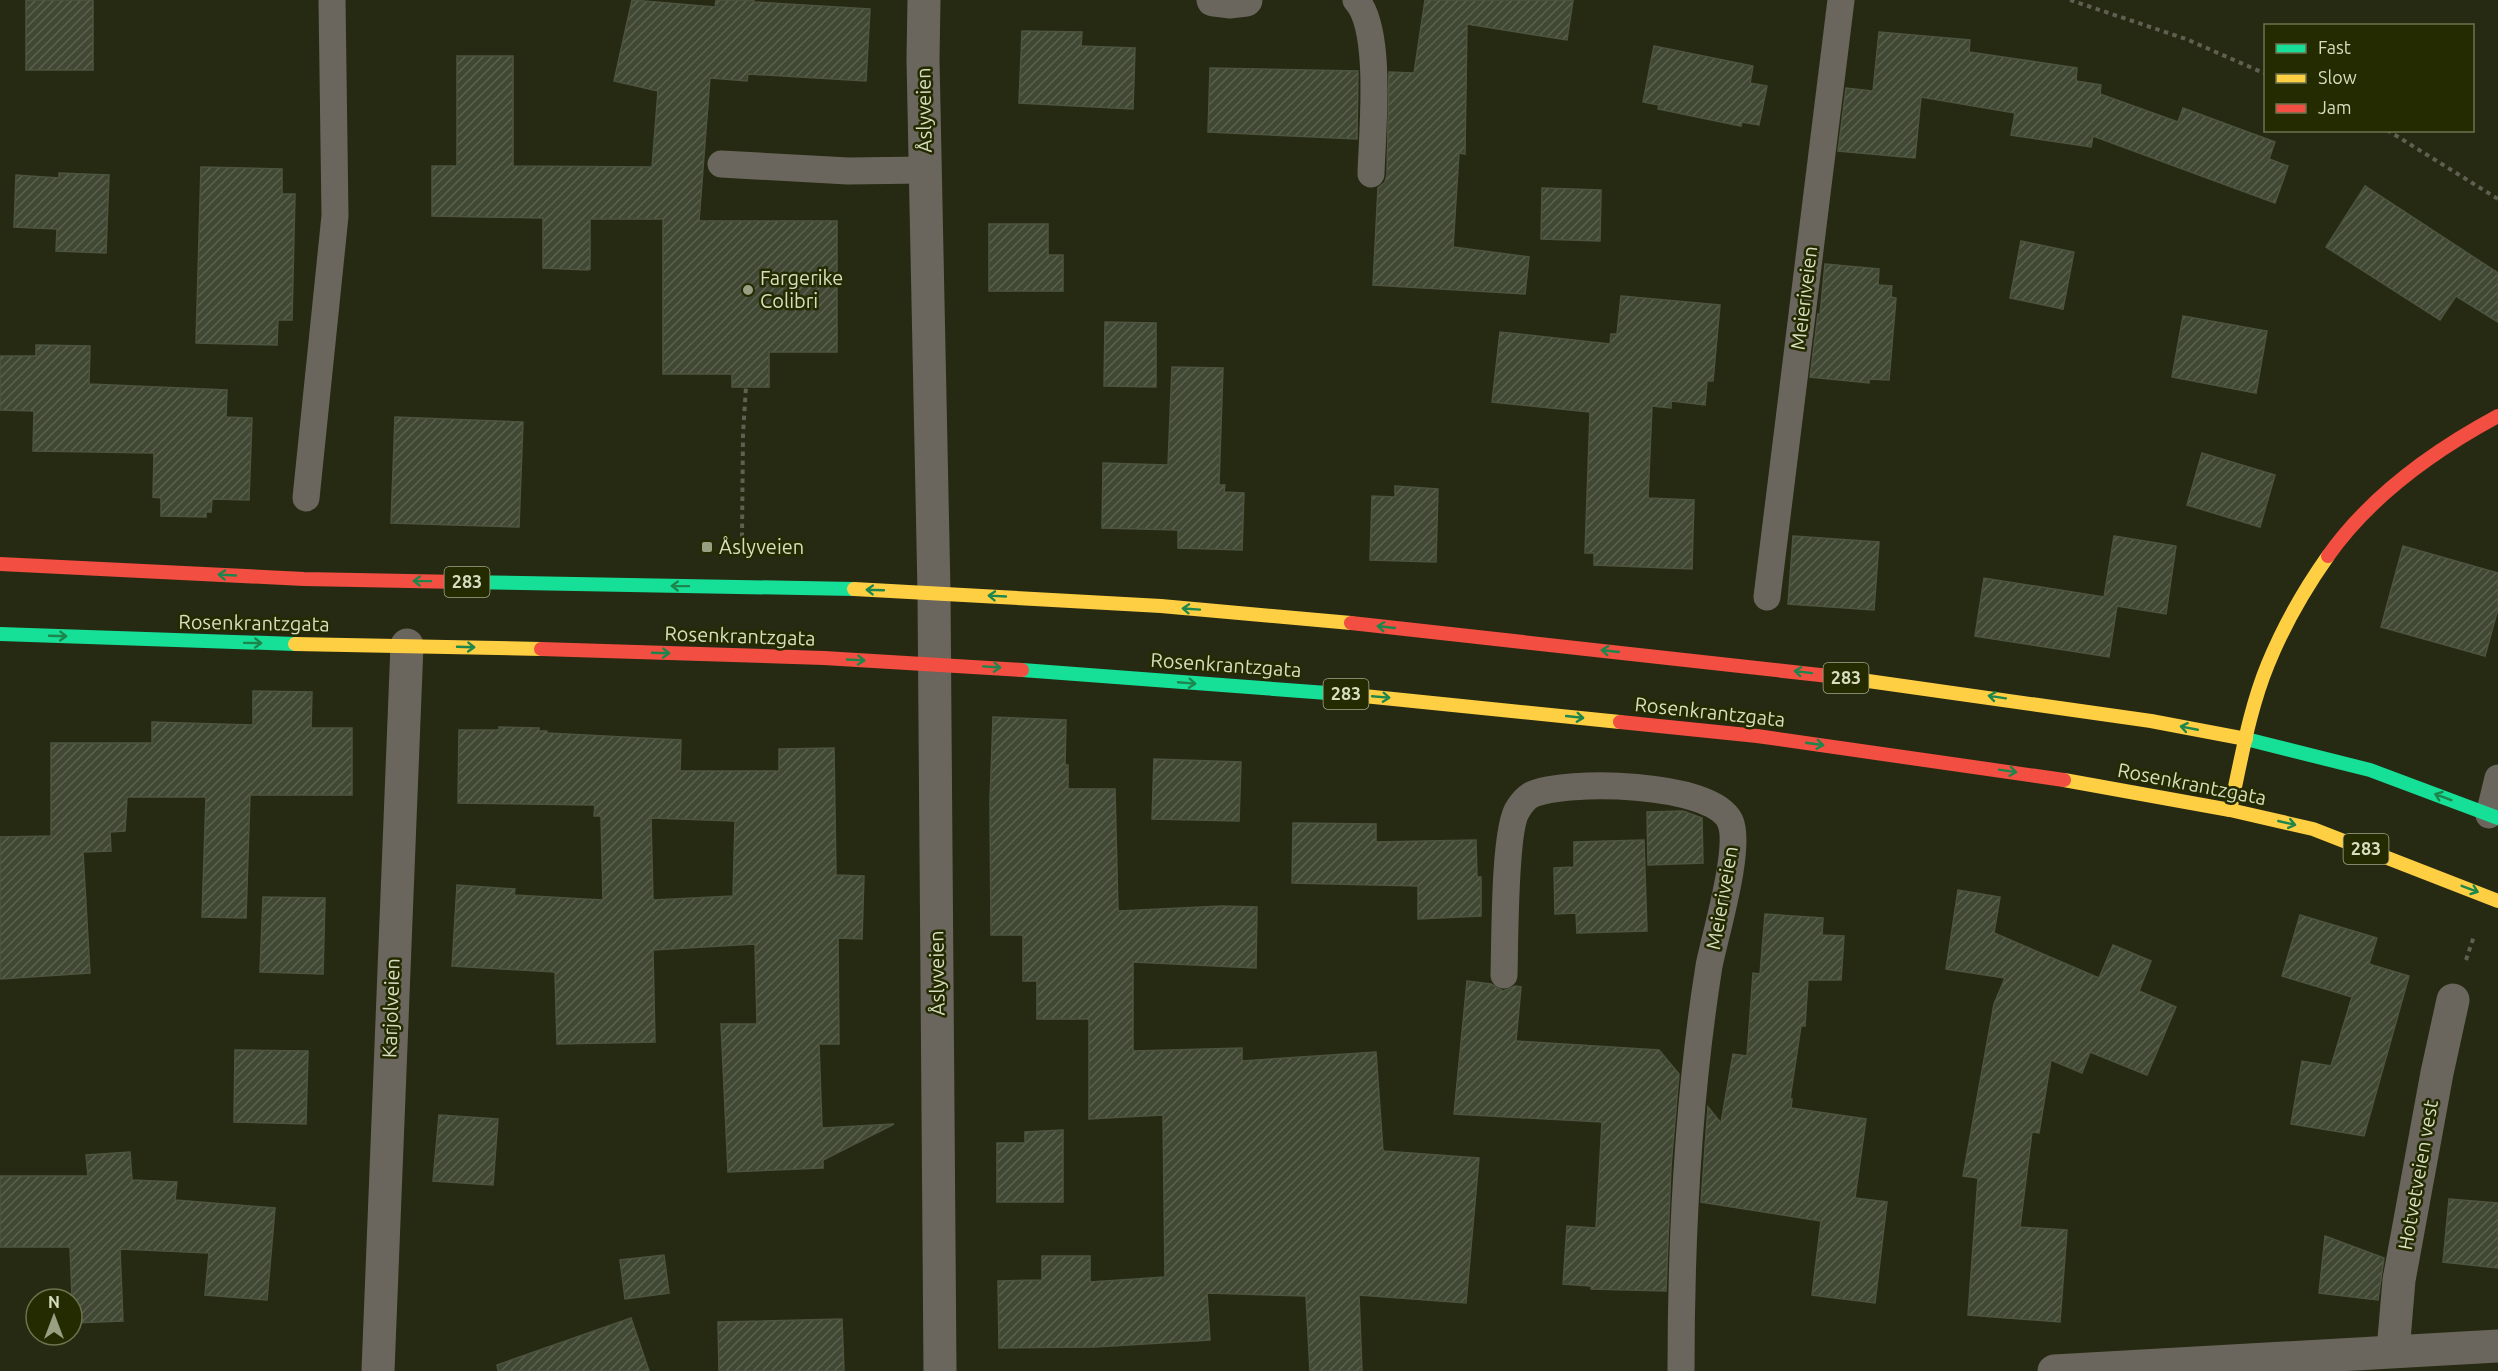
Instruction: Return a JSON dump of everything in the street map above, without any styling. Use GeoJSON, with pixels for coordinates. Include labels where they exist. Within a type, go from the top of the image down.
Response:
{"type":"FeatureCollection","features":[{"type":"Feature","properties":{"kind":"main road"},"geometry":{"type":"LineString","coordinates":[[2230,810],[2266,667],[2284,625],[2331,551],[2374,502],[2426,459],[2498,416]]}},
{"type":"Feature","properties":{"kind":"main road","name":"283"},"geometry":{"type":"LineString","coordinates":[[0,564],[303,579],[934,592],[1268,615],[1762,667],[1991,696],[2247,739],[2370,771],[2494,816]]}},
{"type":"Feature","properties":{"kind":"main road","name":"Rosenkrantzgata"},"geometry":{"type":"LineString","coordinates":[[0,634],[225,643],[407,645],[824,658],[1408,699],[1757,736],[1922,758],[2064,780],[2230,810],[2313,829],[2493,898]]}},
{"type":"Feature","properties":{"kind":"street","name":"Åslyveien"},"geometry":{"type":"LineString","coordinates":[[924,0],[925,170],[934,592],[940,1371]]}},
{"type":"Feature","properties":{"kind":"street"},"geometry":{"type":"LineString","coordinates":[[1213,0],[1229,2],[1246,0]]}},
{"type":"Feature","properties":{"kind":"street","name":"Karjolveien"},"geometry":{"type":"LineString","coordinates":[[378,1371],[407,645]]}},
{"type":"Feature","properties":{"kind":"street","name":"Hotvetveien vest"},"geometry":{"type":"LineString","coordinates":[[2393,1351],[2399,1280],[2437,1073],[2453,1000]]}},
{"type":"Feature","properties":{"kind":"street"},"geometry":{"type":"LineString","coordinates":[[2054,1371],[2498,1346]]}},
{"type":"Feature","properties":{"kind":"lane"},"geometry":{"type":"LineString","coordinates":[[306,498],[335,216],[332,0]]}},
{"type":"Feature","properties":{"kind":"lane"},"geometry":{"type":"LineString","coordinates":[[1356,0],[1364,8],[1373,48],[1371,174]]}},
{"type":"Feature","properties":{"kind":"lane","name":"Meieriveien"},"geometry":{"type":"LineString","coordinates":[[1767,597],[1841,0]]}},
{"type":"Feature","properties":{"kind":"lane"},"geometry":{"type":"LineString","coordinates":[[721,164],[848,171],[925,170]]}},
{"type":"Feature","properties":{"kind":"lane"},"geometry":{"type":"LineString","coordinates":[[2494,816],[2498,778]]}},
{"type":"Feature","properties":{"kind":"lane","name":"Meieriveien"},"geometry":{"type":"LineString","coordinates":[[1504,975],[1509,847],[1515,812],[1528,796],[1548,790],[1578,787],[1650,787],[1713,803],[1730,820],[1734,842],[1709,966],[1698,1049],[1682,1288],[1682,1371]]}},
{"type":"Feature","properties":{"kind":"path"},"geometry":{"type":"LineString","coordinates":[[2072,0],[2186,39],[2264,74]]}},
{"type":"Feature","properties":{"kind":"path"},"geometry":{"type":"LineString","coordinates":[[2390,132],[2498,199]]}},
{"type":"Feature","properties":{"kind":"path"},"geometry":{"type":"LineString","coordinates":[[742,537],[746,387]]}},
{"type":"Feature","properties":{"kind":"path"},"geometry":{"type":"LineString","coordinates":[[2453,1000],[2493,898]]}},
{"type":"Feature","properties":{"kind":"building"},"geometry":{"type":"Polygon","coordinates":[[[26,0],[93,0],[93,70],[26,70],[26,0]]]}},
{"type":"Feature","properties":{"kind":"building"},"geometry":{"type":"Polygon","coordinates":[[[632,0],[715,7],[716,0],[754,0],[754,2],[870,9],[866,81],[748,74],[747,81],[710,78],[699,221],[837,221],[837,352],[769,352],[769,387],[732,387],[732,374],[663,374],[663,219],[590,219],[590,269],[588,270],[543,268],[543,218],[432,216],[432,166],[457,166],[457,56],[513,56],[513,166],[652,167],[658,91],[614,81],[632,0]]]}},
{"type":"Feature","properties":{"kind":"building"},"geometry":{"type":"Polygon","coordinates":[[[1425,0],[1573,0],[1567,40],[1467,24],[1465,154],[1459,153],[1453,247],[1529,257],[1525,294],[1373,285],[1378,188],[1385,182],[1387,175],[1389,72],[1414,73],[1425,0]]]}},
{"type":"Feature","properties":{"kind":"building"},"geometry":{"type":"Polygon","coordinates":[[[1022,31],[1082,32],[1081,46],[1135,48],[1133,109],[1019,103],[1022,31]]]}},
{"type":"Feature","properties":{"kind":"building"},"geometry":{"type":"Polygon","coordinates":[[[1879,32],[1970,40],[1969,52],[2077,68],[2076,81],[2101,85],[2100,94],[2178,122],[2183,108],[2275,142],[2269,159],[2288,166],[2275,203],[2093,136],[2091,147],[2011,135],[2015,113],[1921,97],[1915,158],[1838,151],[1846,88],[1873,91],[1879,32]]]}},
{"type":"Feature","properties":{"kind":"building"},"geometry":{"type":"Polygon","coordinates":[[[1654,46],[1753,66],[1750,83],[1767,86],[1759,125],[1742,122],[1741,126],[1658,109],[1659,105],[1643,102],[1654,46]]]}},
{"type":"Feature","properties":{"kind":"building"},"geometry":{"type":"Polygon","coordinates":[[[1210,68],[1358,71],[1357,139],[1208,132],[1210,68]]]}},
{"type":"Feature","properties":{"kind":"building"},"geometry":{"type":"Polygon","coordinates":[[[201,167],[282,169],[282,194],[295,194],[292,320],[278,320],[277,345],[196,343],[201,167]]]}},
{"type":"Feature","properties":{"kind":"building"},"geometry":{"type":"Polygon","coordinates":[[[59,173],[109,175],[106,253],[56,251],[57,229],[14,227],[16,175],[59,178],[59,173]]]}},
{"type":"Feature","properties":{"kind":"building"},"geometry":{"type":"Polygon","coordinates":[[[2365,186],[2498,273],[2498,322],[2456,296],[2440,320],[2326,247],[2365,186]]]}},
{"type":"Feature","properties":{"kind":"building"},"geometry":{"type":"Polygon","coordinates":[[[1542,188],[1601,190],[1600,241],[1541,239],[1542,188]]]}},
{"type":"Feature","properties":{"kind":"building"},"geometry":{"type":"Polygon","coordinates":[[[989,224],[1048,224],[1048,255],[1063,255],[1063,291],[989,291],[989,224]]]}},
{"type":"Feature","properties":{"kind":"building"},"geometry":{"type":"Polygon","coordinates":[[[2021,241],[2074,252],[2063,309],[2010,298],[2021,241]]]}},
{"type":"Feature","properties":{"kind":"building"},"geometry":{"type":"Polygon","coordinates":[[[1825,264],[1879,269],[1878,285],[1892,286],[1891,297],[1896,298],[1889,380],[1869,379],[1869,383],[1810,377],[1825,264]]]}},
{"type":"Feature","properties":{"kind":"building"},"geometry":{"type":"Polygon","coordinates":[[[1621,296],[1720,305],[1713,381],[1707,381],[1705,405],[1671,401],[1671,408],[1652,406],[1648,498],[1694,500],[1692,569],[1594,565],[1594,553],[1585,553],[1590,412],[1492,402],[1500,332],[1610,344],[1611,334],[1617,334],[1621,296]]]}},
{"type":"Feature","properties":{"kind":"building"},"geometry":{"type":"Polygon","coordinates":[[[2183,316],[2267,331],[2256,393],[2172,377],[2183,316]]]}},
{"type":"Feature","properties":{"kind":"building"},"geometry":{"type":"Polygon","coordinates":[[[1105,322],[1156,323],[1156,387],[1104,386],[1105,322]]]}},
{"type":"Feature","properties":{"kind":"building"},"geometry":{"type":"Polygon","coordinates":[[[36,345],[90,346],[89,384],[227,390],[226,417],[252,418],[249,500],[212,499],[211,512],[206,512],[206,517],[161,516],[161,498],[153,497],[154,453],[33,451],[34,411],[0,410],[0,356],[36,356],[36,345]]]}},
{"type":"Feature","properties":{"kind":"building"},"geometry":{"type":"Polygon","coordinates":[[[1172,367],[1223,368],[1219,485],[1225,485],[1224,492],[1244,493],[1242,550],[1178,548],[1178,530],[1102,528],[1103,463],[1168,465],[1172,367]]]}},
{"type":"Feature","properties":{"kind":"building"},"geometry":{"type":"Polygon","coordinates":[[[395,417],[523,422],[519,527],[391,523],[395,417]]]}},
{"type":"Feature","properties":{"kind":"building"},"geometry":{"type":"Polygon","coordinates":[[[2202,453],[2275,475],[2260,527],[2187,505],[2202,453]]]}},
{"type":"Feature","properties":{"kind":"building"},"geometry":{"type":"Polygon","coordinates":[[[1395,486],[1438,489],[1436,562],[1370,560],[1372,496],[1395,497],[1395,486]]]}},
{"type":"Feature","properties":{"kind":"building"},"geometry":{"type":"Polygon","coordinates":[[[1793,536],[1879,542],[1874,610],[1788,604],[1793,536]]]}},
{"type":"Feature","properties":{"kind":"building"},"geometry":{"type":"Polygon","coordinates":[[[2114,536],[2176,546],[2166,614],[2117,606],[2109,657],[1975,636],[1984,578],[2104,597],[2114,536]]]}},
{"type":"Feature","properties":{"kind":"building"},"geometry":{"type":"Polygon","coordinates":[[[2403,546],[2498,573],[2498,609],[2485,656],[2381,627],[2403,546]]]}},
{"type":"Feature","properties":{"kind":"building"},"geometry":{"type":"Polygon","coordinates":[[[253,691],[312,692],[311,728],[352,728],[352,795],[250,795],[246,918],[202,917],[206,797],[127,797],[125,831],[110,832],[111,851],[83,852],[90,973],[0,979],[0,837],[51,836],[51,743],[152,743],[152,722],[253,725],[253,691]]]}},
{"type":"Feature","properties":{"kind":"building"},"geometry":{"type":"Polygon","coordinates":[[[993,717],[1066,720],[1065,765],[1068,765],[1068,789],[1115,789],[1118,911],[1222,906],[1257,907],[1256,968],[1133,962],[1133,1051],[1242,1048],[1242,1061],[1376,1052],[1383,1151],[1479,1158],[1466,1303],[1359,1295],[1362,1371],[1310,1371],[1306,1296],[1207,1293],[1210,1340],[1095,1347],[999,1348],[998,1281],[1042,1280],[1042,1256],[1090,1256],[1090,1282],[1165,1277],[1163,1115],[1089,1119],[1089,1019],[1037,1019],[1037,981],[1023,981],[1023,935],[991,935],[990,800],[993,717]]]}},
{"type":"Feature","properties":{"kind":"building"},"geometry":{"type":"Polygon","coordinates":[[[499,727],[539,728],[539,731],[547,731],[547,733],[681,740],[680,771],[779,771],[779,749],[834,748],[836,875],[864,876],[862,939],[838,938],[839,1044],[819,1044],[822,1128],[894,1124],[823,1160],[823,1168],[728,1172],[721,1024],[757,1024],[755,944],[653,950],[655,1042],[557,1044],[555,972],[452,966],[457,885],[515,889],[514,895],[603,900],[601,816],[594,816],[595,805],[458,803],[459,730],[499,730],[499,727]],[[651,818],[653,900],[733,896],[735,821],[651,818]]]}},
{"type":"Feature","properties":{"kind":"building"},"geometry":{"type":"Polygon","coordinates":[[[1154,759],[1241,762],[1239,821],[1152,819],[1154,759]]]}},
{"type":"Feature","properties":{"kind":"building"},"geometry":{"type":"Polygon","coordinates":[[[1683,811],[1702,818],[1703,863],[1648,865],[1647,812],[1683,811]]]}},
{"type":"Feature","properties":{"kind":"building"},"geometry":{"type":"Polygon","coordinates":[[[1293,823],[1376,824],[1376,842],[1476,840],[1477,877],[1481,877],[1481,916],[1418,919],[1418,886],[1292,883],[1293,823]]]}},
{"type":"Feature","properties":{"kind":"building"},"geometry":{"type":"Polygon","coordinates":[[[1644,840],[1647,931],[1577,933],[1576,913],[1555,914],[1554,868],[1574,867],[1574,842],[1644,840]]]}},
{"type":"Feature","properties":{"kind":"building"},"geometry":{"type":"Polygon","coordinates":[[[1958,890],[2000,897],[1994,933],[2099,978],[2113,945],[2151,961],[2139,991],[2176,1007],[2147,1075],[2090,1052],[2082,1073],[2051,1060],[2039,1133],[2032,1132],[2020,1227],[2067,1230],[2060,1322],[1968,1315],[1978,1178],[1963,1176],[1994,1004],[2005,978],[1946,969],[1958,890]]]}},
{"type":"Feature","properties":{"kind":"building"},"geometry":{"type":"Polygon","coordinates":[[[263,897],[325,898],[323,974],[260,972],[263,897]]]}},
{"type":"Feature","properties":{"kind":"building"},"geometry":{"type":"Polygon","coordinates":[[[1765,914],[1823,918],[1822,935],[1844,936],[1841,980],[1808,980],[1805,1026],[1801,1026],[1790,1099],[1792,1099],[1791,1108],[1866,1119],[1855,1198],[1887,1202],[1875,1303],[1812,1295],[1821,1221],[1701,1202],[1708,1107],[1721,1123],[1733,1054],[1747,1056],[1753,973],[1760,974],[1765,914]]]}},
{"type":"Feature","properties":{"kind":"building"},"geometry":{"type":"Polygon","coordinates":[[[2300,915],[2377,938],[2369,964],[2409,976],[2364,1136],[2291,1124],[2302,1061],[2331,1066],[2352,997],[2282,976],[2300,915]]]}},
{"type":"Feature","properties":{"kind":"building"},"geometry":{"type":"Polygon","coordinates":[[[1467,981],[1491,984],[1503,991],[1515,986],[1521,987],[1516,1041],[1659,1050],[1679,1074],[1671,1167],[1666,1291],[1591,1289],[1591,1286],[1563,1284],[1567,1226],[1596,1228],[1602,1122],[1454,1114],[1467,981]]]}},
{"type":"Feature","properties":{"kind":"building"},"geometry":{"type":"Polygon","coordinates":[[[235,1050],[308,1051],[306,1124],[234,1122],[235,1050]]]}},
{"type":"Feature","properties":{"kind":"building"},"geometry":{"type":"Polygon","coordinates":[[[439,1115],[498,1119],[493,1185],[433,1181],[439,1115]]]}},
{"type":"Feature","properties":{"kind":"building"},"geometry":{"type":"Polygon","coordinates":[[[1063,1130],[1063,1202],[997,1202],[997,1143],[1025,1143],[1025,1132],[1063,1130]]]}},
{"type":"Feature","properties":{"kind":"building"},"geometry":{"type":"Polygon","coordinates":[[[130,1152],[132,1180],[177,1182],[175,1200],[275,1208],[267,1300],[205,1295],[209,1253],[120,1249],[123,1321],[84,1323],[84,1287],[72,1287],[70,1247],[0,1247],[0,1176],[88,1176],[86,1155],[130,1152]]]}},
{"type":"Feature","properties":{"kind":"building"},"geometry":{"type":"Polygon","coordinates":[[[2449,1199],[2498,1203],[2498,1268],[2443,1262],[2449,1199]]]}},
{"type":"Feature","properties":{"kind":"building"},"geometry":{"type":"Polygon","coordinates":[[[2325,1236],[2384,1258],[2378,1300],[2319,1293],[2325,1236]]]}},
{"type":"Feature","properties":{"kind":"building"},"geometry":{"type":"Polygon","coordinates":[[[664,1255],[669,1293],[625,1299],[620,1260],[664,1255]]]}},
{"type":"Feature","properties":{"kind":"building"},"geometry":{"type":"Polygon","coordinates":[[[631,1318],[649,1371],[498,1371],[497,1365],[631,1318]]]}},
{"type":"Feature","properties":{"kind":"building"},"geometry":{"type":"Polygon","coordinates":[[[842,1319],[844,1371],[719,1371],[718,1322],[842,1319]]]}},
{"type":"Feature","properties":{"kind":"traffic: fast"},"geometry":{"type":"LineString","coordinates":[[461,582],[854,589]]}},
{"type":"Feature","properties":{"kind":"traffic: fast"},"geometry":{"type":"LineString","coordinates":[[0,634],[295,644]]}},
{"type":"Feature","properties":{"kind":"traffic: fast"},"geometry":{"type":"LineString","coordinates":[[1022,670],[1354,695]]}},
{"type":"Feature","properties":{"kind":"traffic: fast"},"geometry":{"type":"LineString","coordinates":[[2246,739],[2370,770],[2498,818]]}},
{"type":"Feature","properties":{"kind":"traffic: slow"},"geometry":{"type":"LineString","coordinates":[[2230,810],[2261,681],[2295,608],[2328,556]]}},
{"type":"Feature","properties":{"kind":"traffic: slow"},"geometry":{"type":"LineString","coordinates":[[854,589],[1161,606],[1351,623]]}},
{"type":"Feature","properties":{"kind":"traffic: slow"},"geometry":{"type":"LineString","coordinates":[[295,644],[541,649]]}},
{"type":"Feature","properties":{"kind":"traffic: slow"},"geometry":{"type":"LineString","coordinates":[[1847,678],[2151,721],[2246,739]]}},
{"type":"Feature","properties":{"kind":"traffic: slow"},"geometry":{"type":"LineString","coordinates":[[1354,695],[1620,722]]}},
{"type":"Feature","properties":{"kind":"traffic: slow"},"geometry":{"type":"LineString","coordinates":[[2064,780],[2230,810],[2313,829],[2498,901]]}},
{"type":"Feature","properties":{"kind":"traffic: jam"},"geometry":{"type":"LineString","coordinates":[[2328,556],[2364,513],[2405,476],[2450,444],[2498,416]]}},
{"type":"Feature","properties":{"kind":"traffic: jam"},"geometry":{"type":"LineString","coordinates":[[0,564],[304,579],[461,582]]}},
{"type":"Feature","properties":{"kind":"traffic: jam"},"geometry":{"type":"LineString","coordinates":[[1351,623],[1847,678]]}},
{"type":"Feature","properties":{"kind":"traffic: jam"},"geometry":{"type":"LineString","coordinates":[[541,649],[824,658],[1022,670]]}},
{"type":"Feature","properties":{"kind":"traffic: jam"},"geometry":{"type":"LineString","coordinates":[[1620,722],[1757,736],[2064,780]]}},
{"type":"Feature","properties":{"kind":"place","name":"Fargerike Colibri"},"geometry":{"type":"Point","coordinates":[748,290]}},
{"type":"Feature","properties":{"kind":"place","name":"Åslyveien"},"geometry":{"type":"Point","coordinates":[707,547]}}]}
